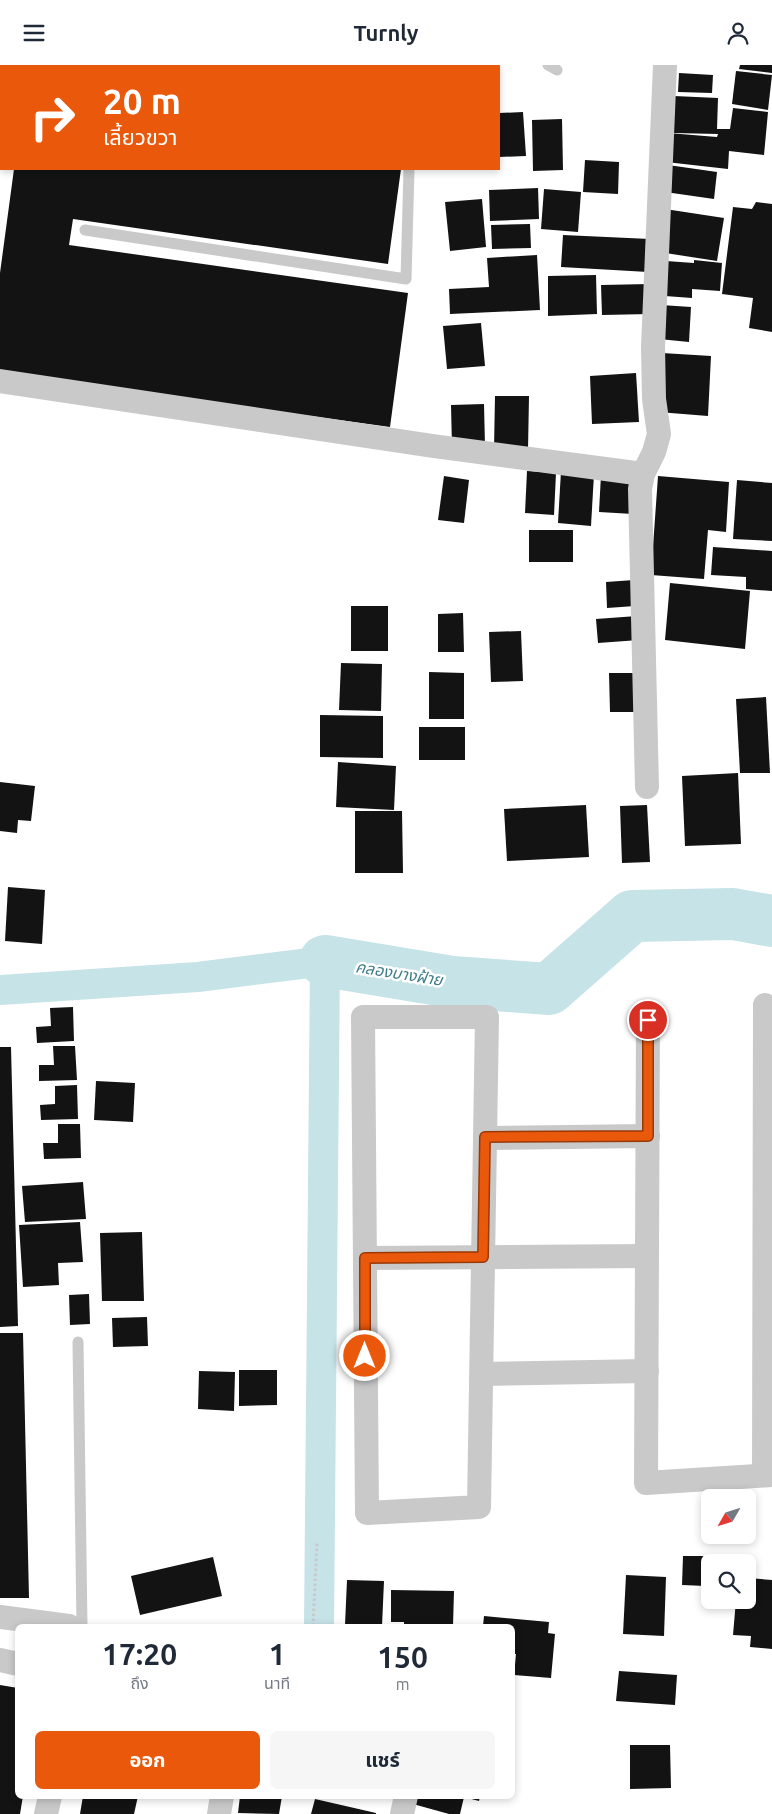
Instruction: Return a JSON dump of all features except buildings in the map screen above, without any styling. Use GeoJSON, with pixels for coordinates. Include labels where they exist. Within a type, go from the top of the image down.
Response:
{"type":"FeatureCollection","features":[{"type":"Feature","properties":{"kind":"street"},"geometry":{"type":"LineString","coordinates":[[647,787],[640,489],[643,474],[654,452],[659,434],[654,399],[653,347],[665,65]]}},
{"type":"Feature","properties":{"kind":"street"},"geometry":{"type":"LineString","coordinates":[[0,381],[433,447],[643,474]]}},
{"type":"Feature","properties":{"kind":"street"},"geometry":{"type":"LineString","coordinates":[[648,1020],[646,1483],[768,1475],[765,1005]]}},
{"type":"Feature","properties":{"kind":"street"},"geometry":{"type":"LineString","coordinates":[[363,1017],[487,1017],[483,1257],[479,1507],[367,1513],[363,1017]]}},
{"type":"Feature","properties":{"kind":"street"},"geometry":{"type":"LineString","coordinates":[[485,1137],[648,1136]]}},
{"type":"Feature","properties":{"kind":"street"},"geometry":{"type":"LineString","coordinates":[[365,1258],[647,1257]]}},
{"type":"Feature","properties":{"kind":"street"},"geometry":{"type":"LineString","coordinates":[[482,1374],[647,1371]]}},
{"type":"Feature","properties":{"kind":"street"},"geometry":{"type":"LineString","coordinates":[[0,1617],[54,1624]]}},
{"type":"Feature","properties":{"kind":"street"},"geometry":{"type":"LineString","coordinates":[[0,1660],[15,1663]]}},
{"type":"Feature","properties":{"kind":"street"},"geometry":{"type":"LineString","coordinates":[[46,1814],[49,1799]]}},
{"type":"Feature","properties":{"kind":"street"},"geometry":{"type":"LineString","coordinates":[[218,1814],[221,1799]]}},
{"type":"Feature","properties":{"kind":"street"},"geometry":{"type":"LineString","coordinates":[[402,1814],[405,1799]]}},
{"type":"Feature","properties":{"kind":"lane"},"geometry":{"type":"LineString","coordinates":[[85,230],[406,279],[409,170]]}},
{"type":"Feature","properties":{"kind":"lane"},"geometry":{"type":"LineString","coordinates":[[78,1342],[82,1624]]}},
{"type":"Feature","properties":{"kind":"path"},"geometry":{"type":"LineString","coordinates":[[312,1624],[317,1543]]}},
{"type":"Feature","properties":{"kind":"waterway","name":"คลองบางฝ้าย"},"geometry":{"type":"LineString","coordinates":[[325,961],[452,982],[549,989],[632,916],[733,914],[772,921]]}},
{"type":"Feature","properties":{"kind":"waterway"},"geometry":{"type":"LineString","coordinates":[[0,990],[198,977],[325,961],[319,1624]]}},
{"type":"Feature","properties":{"kind":"route"},"geometry":{"type":"LineString","coordinates":[[365,1356],[365,1258],[483,1257],[485,1137],[648,1136],[648,1020]]}}]}
